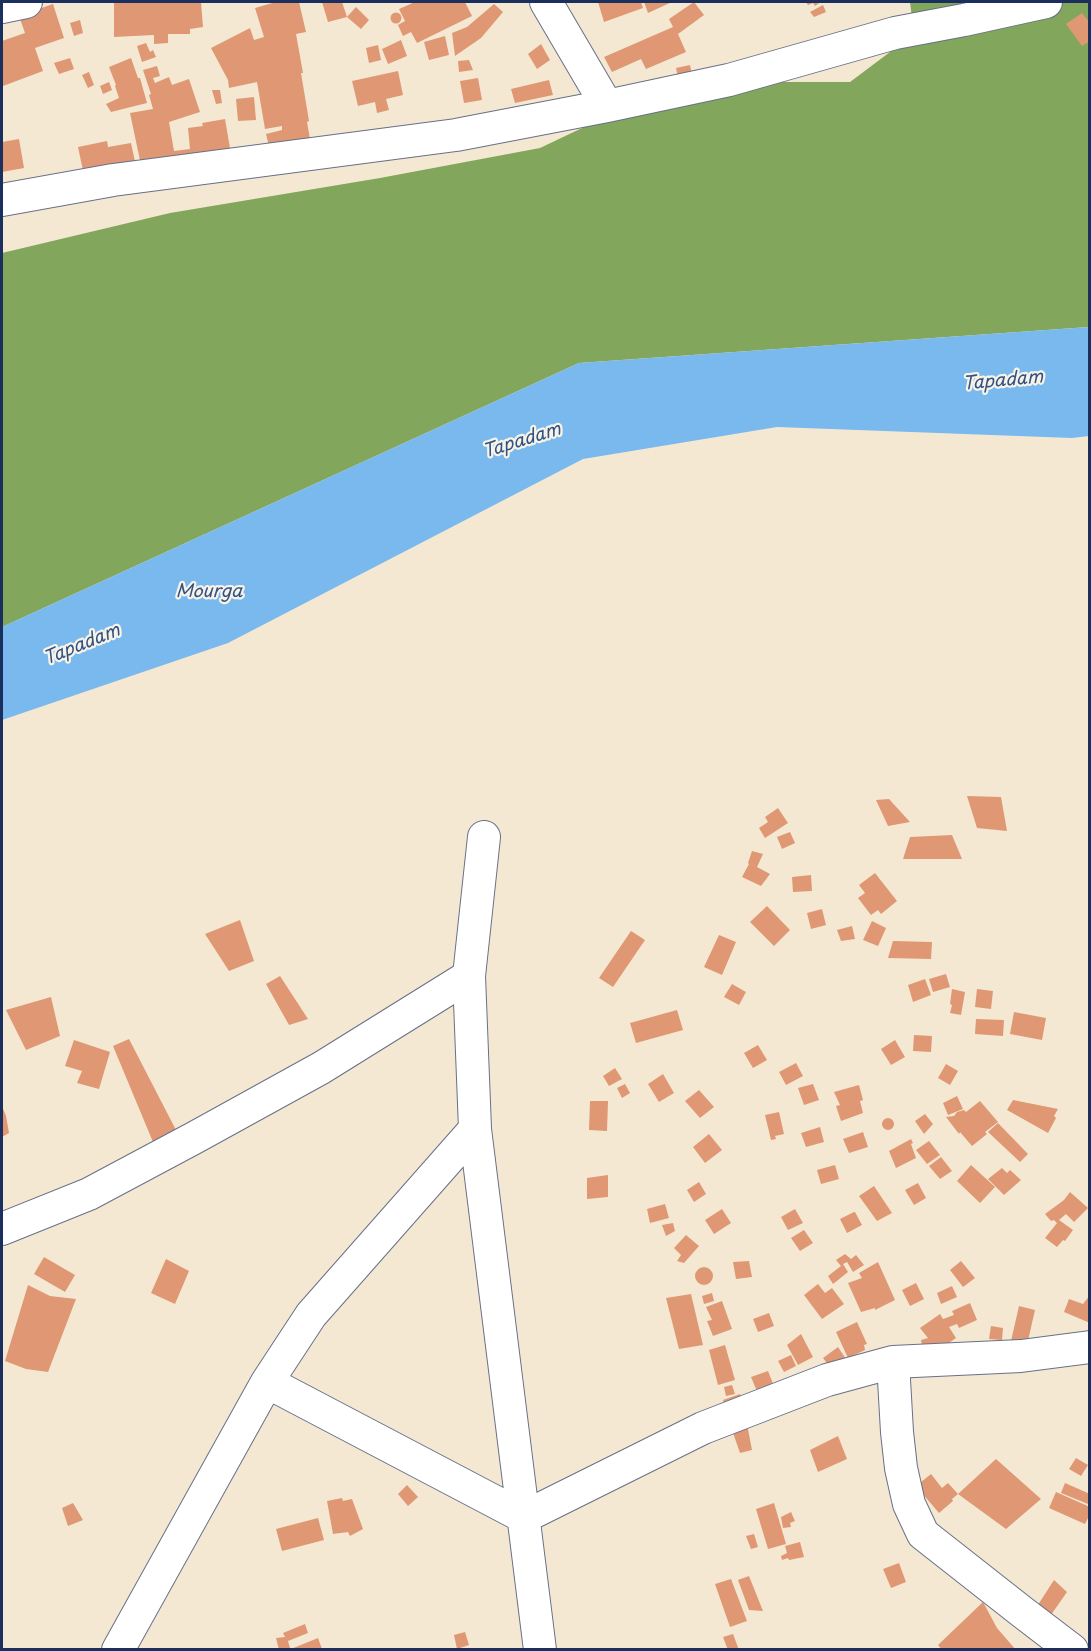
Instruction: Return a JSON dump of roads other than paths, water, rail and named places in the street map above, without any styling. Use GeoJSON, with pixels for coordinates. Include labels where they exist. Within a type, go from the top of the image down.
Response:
{"type":"FeatureCollection","features":[{"type":"Feature","properties":{"kind":"street"},"geometry":{"type":"LineString","coordinates":[[2,8],[26,2]]}},
{"type":"Feature","properties":{"kind":"street"},"geometry":{"type":"LineString","coordinates":[[546,2],[607,106]]}},
{"type":"Feature","properties":{"kind":"street"},"geometry":{"type":"LineString","coordinates":[[2,200],[124,179],[456,135],[729,80],[895,33],[1046,2]]}},
{"type":"Feature","properties":{"kind":"street"},"geometry":{"type":"LineString","coordinates":[[484,837],[469,976],[475,1129],[540,1650]]}},
{"type":"Feature","properties":{"kind":"street"},"geometry":{"type":"LineString","coordinates":[[2,1229],[89,1194],[194,1138],[321,1068],[469,976]]}},
{"type":"Feature","properties":{"kind":"street"},"geometry":{"type":"LineString","coordinates":[[118,1650],[267,1382],[311,1315],[475,1129]]}},
{"type":"Feature","properties":{"kind":"street"},"geometry":{"type":"LineString","coordinates":[[524,1517],[703,1428],[827,1380],[893,1362],[1021,1356],[1089,1347]]}},
{"type":"Feature","properties":{"kind":"street"},"geometry":{"type":"LineString","coordinates":[[893,1362],[901,1468],[909,1504],[923,1534],[1072,1650]]}},
{"type":"Feature","properties":{"kind":"street"},"geometry":{"type":"LineString","coordinates":[[267,1382],[524,1517]]}},
{"type":"Feature","properties":{"kind":"water","name":"Mourga"},"geometry":{"type":"Polygon","coordinates":[[[1089,327],[1089,436],[1072,438],[777,427],[583,459],[228,643],[2,720],[2,627],[579,363],[1089,327]]]}},
{"type":"Feature","properties":{"kind":"water label","name":"Tapadam"},"geometry":{"type":"Point","coordinates":[1003,381]}},
{"type":"Feature","properties":{"kind":"water label","name":"Tapadam"},"geometry":{"type":"Point","coordinates":[522,441]}},
{"type":"Feature","properties":{"kind":"water label","name":"Tapadam"},"geometry":{"type":"Point","coordinates":[82,645]}}]}
